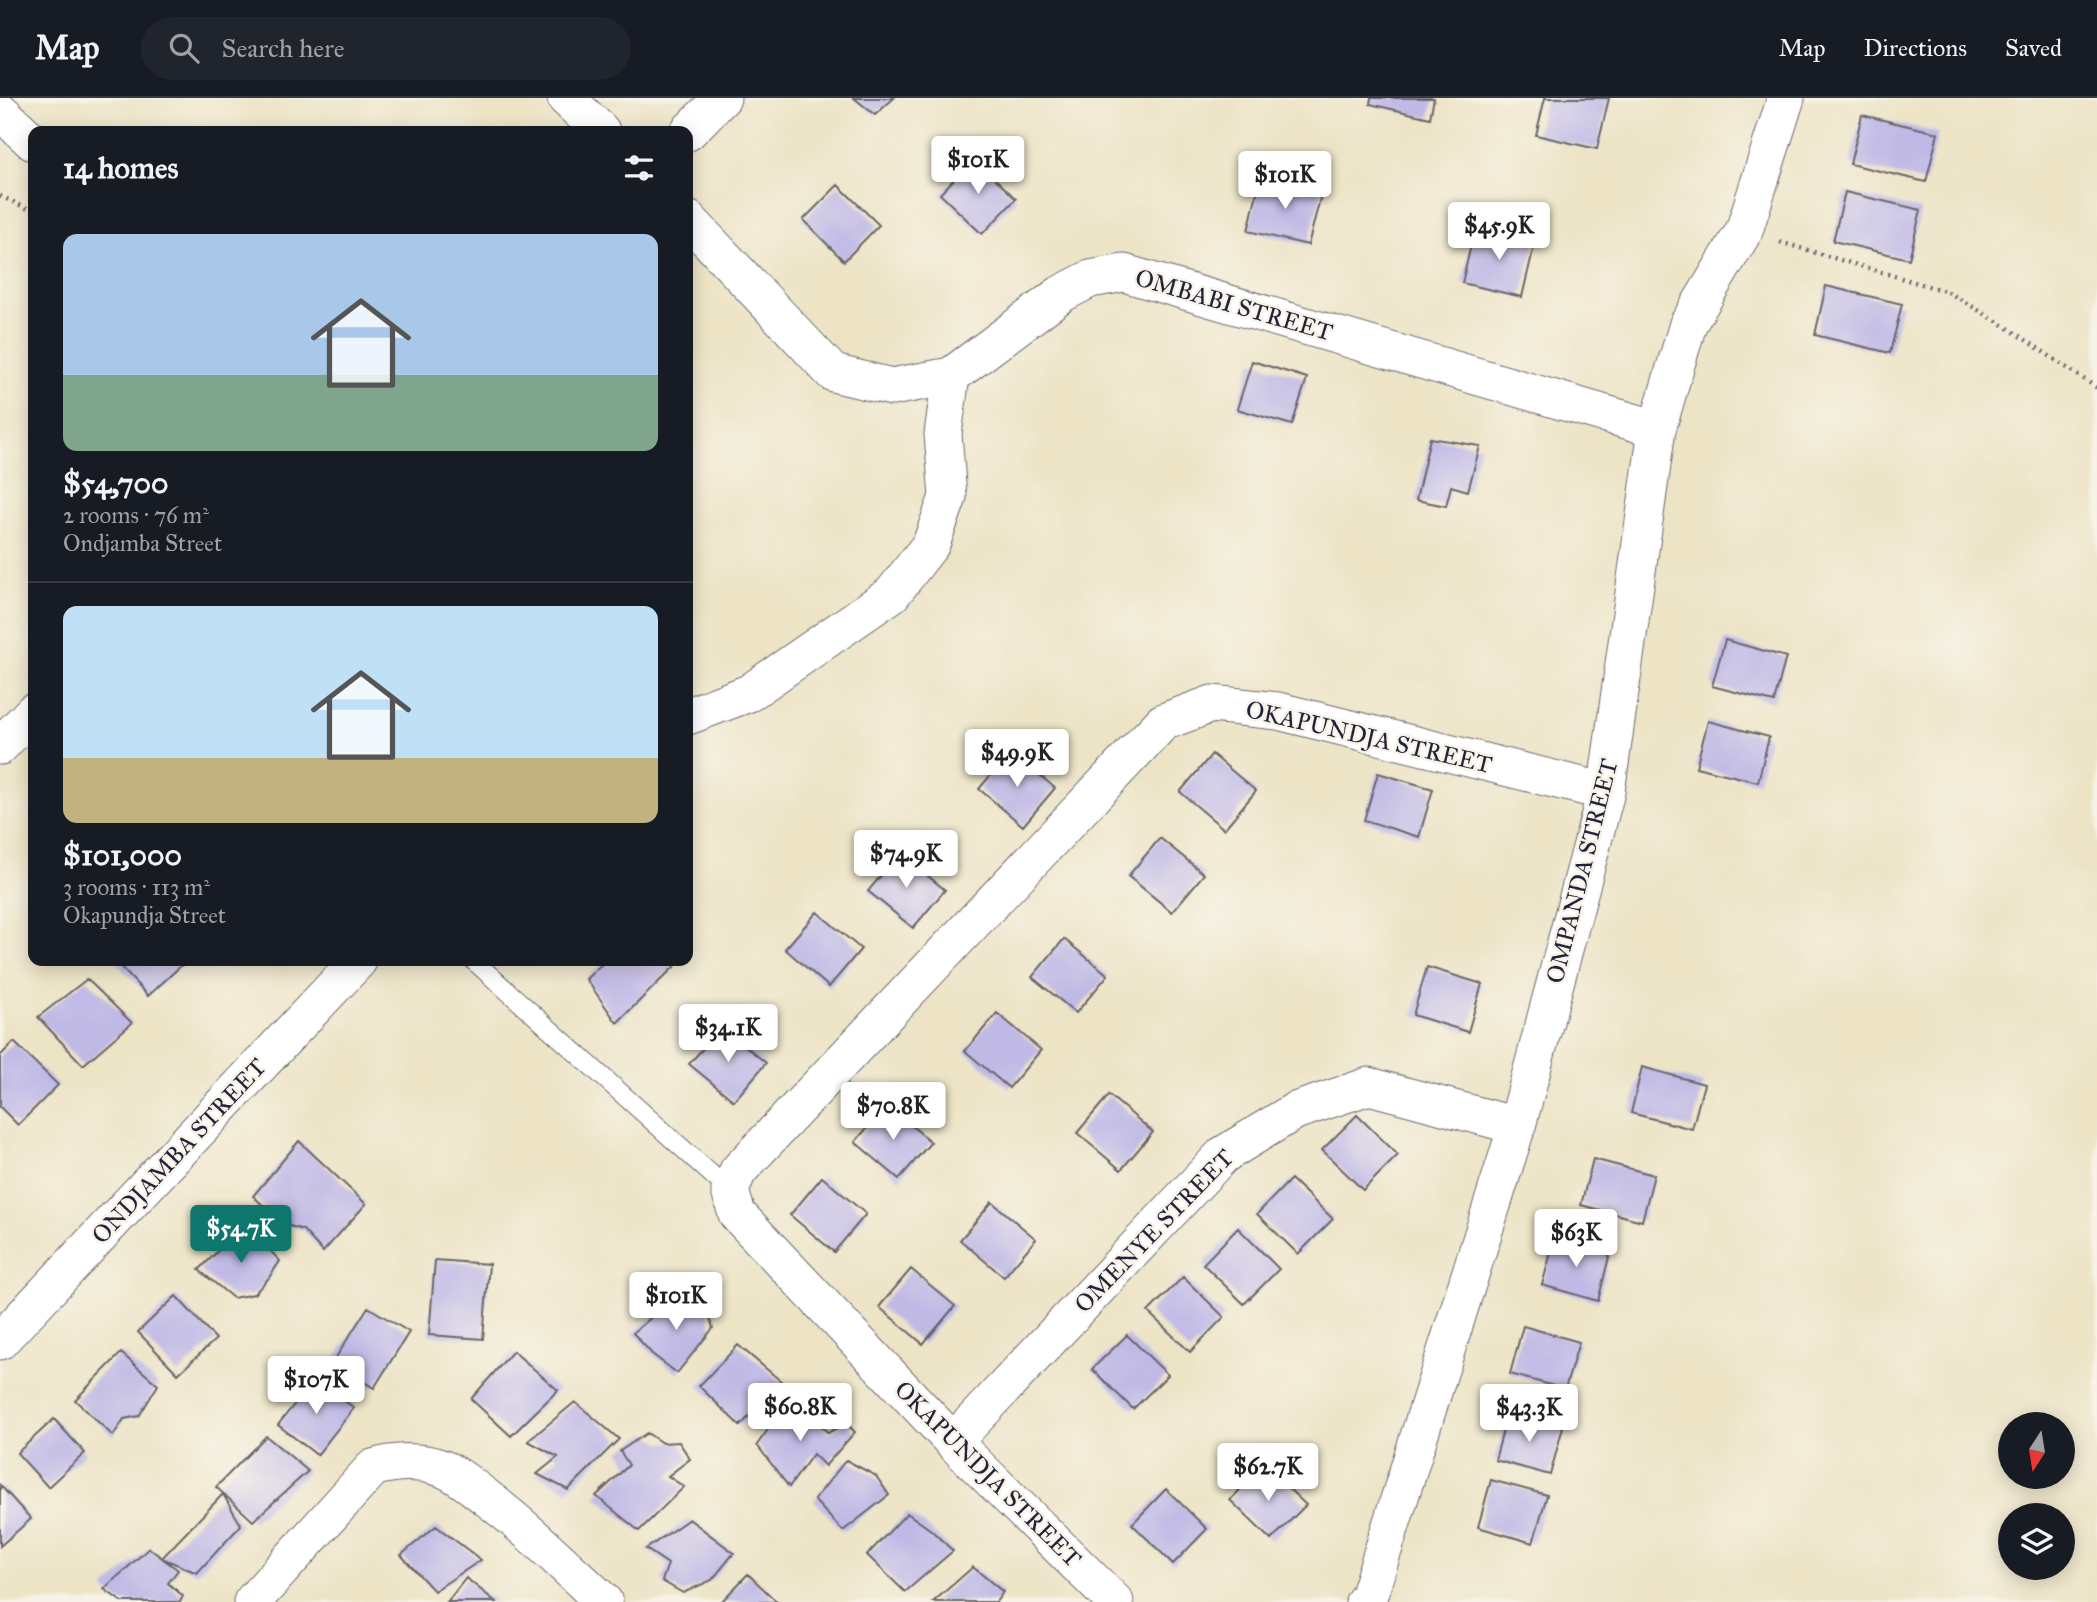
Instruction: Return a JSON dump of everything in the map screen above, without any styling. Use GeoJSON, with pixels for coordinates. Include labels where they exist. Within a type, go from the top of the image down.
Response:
{"type":"FeatureCollection","features":[{"type":"Feature","properties":{"kind":"street"},"geometry":{"type":"LineString","coordinates":[[566,98],[596,126]]}},
{"type":"Feature","properties":{"kind":"street"},"geometry":{"type":"LineString","coordinates":[[693,127],[722,98]]}},
{"type":"Feature","properties":{"kind":"street","name":"OMPANDA STREET"},"geometry":{"type":"LineString","coordinates":[[1364,1602],[1368,1598],[1517,1126],[1606,792],[1657,429],[1688,324],[1744,231],[1786,98]]}},
{"type":"Feature","properties":{"kind":"street"},"geometry":{"type":"LineString","coordinates":[[0,111],[28,137]]}},
{"type":"Feature","properties":{"kind":"street","name":"OMBABI STREET"},"geometry":{"type":"LineString","coordinates":[[693,224],[833,373],[892,387],[951,376],[1061,294],[1090,279],[1124,273],[1657,429]]}},
{"type":"Feature","properties":{"kind":"street"},"geometry":{"type":"LineString","coordinates":[[693,714],[749,693],[892,594],[931,544],[948,497],[943,434],[951,376]]}},
{"type":"Feature","properties":{"kind":"street","name":"OKAPUNDJA STREET"},"geometry":{"type":"LineString","coordinates":[[1115,1602],[953,1442],[737,1214],[730,1191],[738,1171],[1163,722],[1212,704],[1278,711],[1606,792]]}},
{"type":"Feature","properties":{"kind":"street"},"geometry":{"type":"LineString","coordinates":[[0,746],[28,717]]}},
{"type":"Feature","properties":{"kind":"street","name":"ONDJAMBA STREET"},"geometry":{"type":"LineString","coordinates":[[0,1341],[353,966]]}},
{"type":"Feature","properties":{"kind":"street","name":"OMENYE STREET"},"geometry":{"type":"LineString","coordinates":[[953,1442],[1223,1155],[1295,1111],[1369,1086],[1517,1126]]}},
{"type":"Feature","properties":{"kind":"street"},"geometry":{"type":"LineString","coordinates":[[253,1602],[373,1468],[396,1461],[442,1468],[462,1479],[517,1521],[604,1602]]}},
{"type":"Feature","properties":{"kind":"lane"},"geometry":{"type":"LineString","coordinates":[[480,966],[730,1191]]}},
{"type":"Feature","properties":{"kind":"path"},"geometry":{"type":"LineString","coordinates":[[0,196],[28,209]]}},
{"type":"Feature","properties":{"kind":"path"},"geometry":{"type":"LineString","coordinates":[[1744,231],[1948,292],[2005,326],[2097,388]]}},
{"type":"Feature","properties":{"kind":"building"},"geometry":{"type":"Polygon","coordinates":[[[854,98],[894,98],[875,115],[854,98]]]}},
{"type":"Feature","properties":{"kind":"building"},"geometry":{"type":"Polygon","coordinates":[[[1371,98],[1434,98],[1430,118],[1370,104],[1371,98]]]}},
{"type":"Feature","properties":{"kind":"building"},"geometry":{"type":"Polygon","coordinates":[[[1545,98],[1609,98],[1597,149],[1536,135],[1545,98]]]}},
{"type":"Feature","properties":{"kind":"building"},"geometry":{"type":"Polygon","coordinates":[[[1862,115],[1938,133],[1926,182],[1850,164],[1862,115]]]}},
{"type":"Feature","properties":{"kind":"building"},"geometry":{"type":"Polygon","coordinates":[[[974,158],[1016,199],[982,234],[940,194],[974,158]]]}},
{"type":"Feature","properties":{"kind":"building"},"geometry":{"type":"Polygon","coordinates":[[[1261,176],[1322,191],[1308,245],[1248,231],[1261,176]]]}},
{"type":"Feature","properties":{"kind":"building"},"geometry":{"type":"Polygon","coordinates":[[[838,185],[879,225],[844,261],[803,220],[838,185]]]}},
{"type":"Feature","properties":{"kind":"building"},"geometry":{"type":"Polygon","coordinates":[[[1845,192],[1921,210],[1909,259],[1833,241],[1845,192]]]}},
{"type":"Feature","properties":{"kind":"building"},"geometry":{"type":"Polygon","coordinates":[[[1475,228],[1535,242],[1522,297],[1462,283],[1475,228]]]}},
{"type":"Feature","properties":{"kind":"building"},"geometry":{"type":"Polygon","coordinates":[[[1826,286],[1902,304],[1890,353],[1815,335],[1826,286]]]}},
{"type":"Feature","properties":{"kind":"building"},"geometry":{"type":"Polygon","coordinates":[[[1252,361],[1307,378],[1292,425],[1237,409],[1252,361]]]}},
{"type":"Feature","properties":{"kind":"building"},"geometry":{"type":"Polygon","coordinates":[[[1430,438],[1480,446],[1468,491],[1451,486],[1446,506],[1416,500],[1430,438]]]}},
{"type":"Feature","properties":{"kind":"building"},"geometry":{"type":"Polygon","coordinates":[[[1725,640],[1786,657],[1774,702],[1712,686],[1725,640]]]}},
{"type":"Feature","properties":{"kind":"building"},"geometry":{"type":"Polygon","coordinates":[[[1708,721],[1769,737],[1758,782],[1696,767],[1708,721]]]}},
{"type":"Feature","properties":{"kind":"building"},"geometry":{"type":"Polygon","coordinates":[[[1011,751],[1055,788],[1023,826],[979,789],[1011,751]]]}},
{"type":"Feature","properties":{"kind":"building"},"geometry":{"type":"Polygon","coordinates":[[[1212,754],[1256,791],[1224,829],[1180,792],[1212,754]]]}},
{"type":"Feature","properties":{"kind":"building"},"geometry":{"type":"Polygon","coordinates":[[[1378,773],[1433,789],[1419,837],[1364,820],[1378,773]]]}},
{"type":"Feature","properties":{"kind":"building"},"geometry":{"type":"Polygon","coordinates":[[[1160,838],[1204,874],[1172,912],[1128,876],[1160,838]]]}},
{"type":"Feature","properties":{"kind":"building"},"geometry":{"type":"Polygon","coordinates":[[[900,853],[945,890],[913,928],[868,891],[900,853]]]}},
{"type":"Feature","properties":{"kind":"building"},"geometry":{"type":"Polygon","coordinates":[[[817,912],[861,949],[829,987],[785,949],[817,912]]]}},
{"type":"Feature","properties":{"kind":"building"},"geometry":{"type":"Polygon","coordinates":[[[1064,939],[1108,975],[1076,1013],[1032,977],[1064,939]]]}},
{"type":"Feature","properties":{"kind":"building"},"geometry":{"type":"Polygon","coordinates":[[[120,966],[181,966],[148,996],[120,966]]]}},
{"type":"Feature","properties":{"kind":"building"},"geometry":{"type":"Polygon","coordinates":[[[600,966],[675,966],[617,1023],[586,979],[600,966]]]}},
{"type":"Feature","properties":{"kind":"building"},"geometry":{"type":"Polygon","coordinates":[[[1427,967],[1482,984],[1468,1032],[1413,1015],[1427,967]]]}},
{"type":"Feature","properties":{"kind":"building"},"geometry":{"type":"Polygon","coordinates":[[[87,979],[132,1023],[83,1065],[38,1017],[87,979]]]}},
{"type":"Feature","properties":{"kind":"building"},"geometry":{"type":"Polygon","coordinates":[[[997,1013],[1041,1050],[1009,1088],[965,1051],[997,1013]]]}},
{"type":"Feature","properties":{"kind":"building"},"geometry":{"type":"Polygon","coordinates":[[[722,1027],[766,1063],[734,1101],[689,1064],[722,1027]]]}},
{"type":"Feature","properties":{"kind":"building"},"geometry":{"type":"Polygon","coordinates":[[[14,1042],[58,1085],[18,1125],[0,1107],[0,1056],[14,1042]]]}},
{"type":"Feature","properties":{"kind":"building"},"geometry":{"type":"Polygon","coordinates":[[[1642,1067],[1704,1084],[1692,1129],[1631,1113],[1642,1067]]]}},
{"type":"Feature","properties":{"kind":"building"},"geometry":{"type":"Polygon","coordinates":[[[1109,1095],[1153,1132],[1121,1170],[1077,1133],[1109,1095]]]}},
{"type":"Feature","properties":{"kind":"building"},"geometry":{"type":"Polygon","coordinates":[[[887,1105],[931,1142],[899,1179],[855,1142],[887,1105]]]}},
{"type":"Feature","properties":{"kind":"building"},"geometry":{"type":"Polygon","coordinates":[[[1357,1115],[1398,1155],[1363,1190],[1322,1150],[1357,1115]]]}},
{"type":"Feature","properties":{"kind":"building"},"geometry":{"type":"Polygon","coordinates":[[[299,1141],[366,1204],[323,1252],[303,1230],[283,1224],[253,1196],[299,1141]]]}},
{"type":"Feature","properties":{"kind":"building"},"geometry":{"type":"Polygon","coordinates":[[[1593,1159],[1654,1175],[1642,1221],[1581,1205],[1593,1159]]]}},
{"type":"Feature","properties":{"kind":"building"},"geometry":{"type":"Polygon","coordinates":[[[822,1177],[866,1214],[834,1252],[790,1215],[822,1177]]]}},
{"type":"Feature","properties":{"kind":"building"},"geometry":{"type":"Polygon","coordinates":[[[1291,1179],[1333,1219],[1298,1254],[1257,1214],[1291,1179]]]}},
{"type":"Feature","properties":{"kind":"building"},"geometry":{"type":"Polygon","coordinates":[[[992,1202],[1036,1239],[1004,1277],[960,1240],[992,1202]]]}},
{"type":"Feature","properties":{"kind":"building"},"geometry":{"type":"Polygon","coordinates":[[[245,1224],[280,1261],[254,1294],[233,1298],[199,1270],[245,1224]]]}},
{"type":"Feature","properties":{"kind":"building"},"geometry":{"type":"Polygon","coordinates":[[[1238,1228],[1279,1269],[1244,1304],[1203,1264],[1238,1228]]]}},
{"type":"Feature","properties":{"kind":"building"},"geometry":{"type":"Polygon","coordinates":[[[1555,1238],[1610,1253],[1598,1301],[1542,1285],[1555,1238]]]}},
{"type":"Feature","properties":{"kind":"building"},"geometry":{"type":"Polygon","coordinates":[[[435,1260],[489,1264],[483,1339],[429,1335],[435,1260]]]}},
{"type":"Feature","properties":{"kind":"building"},"geometry":{"type":"Polygon","coordinates":[[[911,1269],[955,1306],[923,1344],[879,1307],[911,1269]]]}},
{"type":"Feature","properties":{"kind":"building"},"geometry":{"type":"Polygon","coordinates":[[[1183,1277],[1224,1317],[1190,1352],[1148,1312],[1183,1277]]]}},
{"type":"Feature","properties":{"kind":"building"},"geometry":{"type":"Polygon","coordinates":[[[677,1295],[707,1309],[713,1328],[677,1373],[652,1354],[633,1333],[677,1295]]]}},
{"type":"Feature","properties":{"kind":"building"},"geometry":{"type":"Polygon","coordinates":[[[176,1296],[216,1339],[178,1374],[138,1332],[176,1296]]]}},
{"type":"Feature","properties":{"kind":"building"},"geometry":{"type":"Polygon","coordinates":[[[368,1307],[409,1332],[374,1388],[333,1362],[368,1307]]]}},
{"type":"Feature","properties":{"kind":"building"},"geometry":{"type":"Polygon","coordinates":[[[1523,1326],[1579,1342],[1565,1389],[1510,1374],[1523,1326]]]}},
{"type":"Feature","properties":{"kind":"building"},"geometry":{"type":"Polygon","coordinates":[[[1127,1335],[1168,1375],[1133,1409],[1092,1369],[1127,1335]]]}},
{"type":"Feature","properties":{"kind":"building"},"geometry":{"type":"Polygon","coordinates":[[[738,1345],[782,1382],[740,1426],[699,1386],[738,1345]]]}},
{"type":"Feature","properties":{"kind":"building"},"geometry":{"type":"Polygon","coordinates":[[[513,1351],[558,1390],[511,1436],[471,1399],[513,1351]]]}},
{"type":"Feature","properties":{"kind":"building"},"geometry":{"type":"Polygon","coordinates":[[[121,1353],[158,1385],[139,1416],[124,1419],[113,1436],[75,1400],[121,1353]]]}},
{"type":"Feature","properties":{"kind":"building"},"geometry":{"type":"Polygon","coordinates":[[[315,1378],[354,1408],[317,1455],[278,1425],[315,1378]]]}},
{"type":"Feature","properties":{"kind":"building"},"geometry":{"type":"Polygon","coordinates":[[[575,1402],[619,1439],[568,1490],[537,1474],[558,1457],[528,1441],[575,1402]]]}},
{"type":"Feature","properties":{"kind":"building"},"geometry":{"type":"Polygon","coordinates":[[[786,1404],[818,1422],[828,1433],[846,1423],[855,1432],[825,1466],[813,1454],[789,1487],[757,1445],[786,1404]]]}},
{"type":"Feature","properties":{"kind":"building"},"geometry":{"type":"Polygon","coordinates":[[[1508,1412],[1563,1427],[1550,1475],[1495,1460],[1508,1412]]]}},
{"type":"Feature","properties":{"kind":"building"},"geometry":{"type":"Polygon","coordinates":[[[54,1419],[85,1453],[48,1487],[17,1453],[54,1419]]]}},
{"type":"Feature","properties":{"kind":"building"},"geometry":{"type":"Polygon","coordinates":[[[647,1433],[662,1443],[679,1442],[690,1459],[668,1476],[684,1487],[639,1531],[596,1496],[629,1465],[620,1451],[647,1433]]]}},
{"type":"Feature","properties":{"kind":"building"},"geometry":{"type":"Polygon","coordinates":[[[266,1436],[308,1471],[253,1521],[216,1487],[266,1436]]]}},
{"type":"Feature","properties":{"kind":"building"},"geometry":{"type":"Polygon","coordinates":[[[846,1460],[876,1476],[889,1495],[843,1531],[814,1500],[846,1460]]]}},
{"type":"Feature","properties":{"kind":"building"},"geometry":{"type":"Polygon","coordinates":[[[1264,1465],[1306,1505],[1271,1540],[1230,1500],[1264,1465]]]}},
{"type":"Feature","properties":{"kind":"building"},"geometry":{"type":"Polygon","coordinates":[[[1491,1480],[1547,1495],[1533,1543],[1478,1527],[1491,1480]]]}},
{"type":"Feature","properties":{"kind":"building"},"geometry":{"type":"Polygon","coordinates":[[[0,1485],[31,1519],[0,1546],[0,1485]]]}},
{"type":"Feature","properties":{"kind":"building"},"geometry":{"type":"Polygon","coordinates":[[[1166,1489],[1207,1529],[1173,1564],[1132,1524],[1166,1489]]]}},
{"type":"Feature","properties":{"kind":"building"},"geometry":{"type":"Polygon","coordinates":[[[223,1494],[241,1525],[197,1573],[162,1558],[223,1494]]]}},
{"type":"Feature","properties":{"kind":"building"},"geometry":{"type":"Polygon","coordinates":[[[907,1513],[931,1530],[953,1551],[905,1592],[867,1555],[907,1513]]]}},
{"type":"Feature","properties":{"kind":"building"},"geometry":{"type":"Polygon","coordinates":[[[689,1519],[734,1553],[712,1580],[683,1593],[662,1581],[668,1564],[646,1549],[689,1519]]]}},
{"type":"Feature","properties":{"kind":"building"},"geometry":{"type":"Polygon","coordinates":[[[436,1526],[481,1560],[434,1591],[401,1555],[436,1526]]]}},
{"type":"Feature","properties":{"kind":"building"},"geometry":{"type":"Polygon","coordinates":[[[149,1548],[178,1570],[168,1583],[183,1596],[180,1602],[122,1602],[104,1589],[149,1548]]]}},
{"type":"Feature","properties":{"kind":"building"},"geometry":{"type":"Polygon","coordinates":[[[973,1567],[1003,1592],[996,1602],[933,1602],[973,1567]]]}},
{"type":"Feature","properties":{"kind":"building"},"geometry":{"type":"Polygon","coordinates":[[[748,1574],[777,1602],[721,1602],[748,1574]]]}},
{"type":"Feature","properties":{"kind":"building"},"geometry":{"type":"Polygon","coordinates":[[[466,1578],[496,1602],[447,1602],[466,1578]]]}}]}
